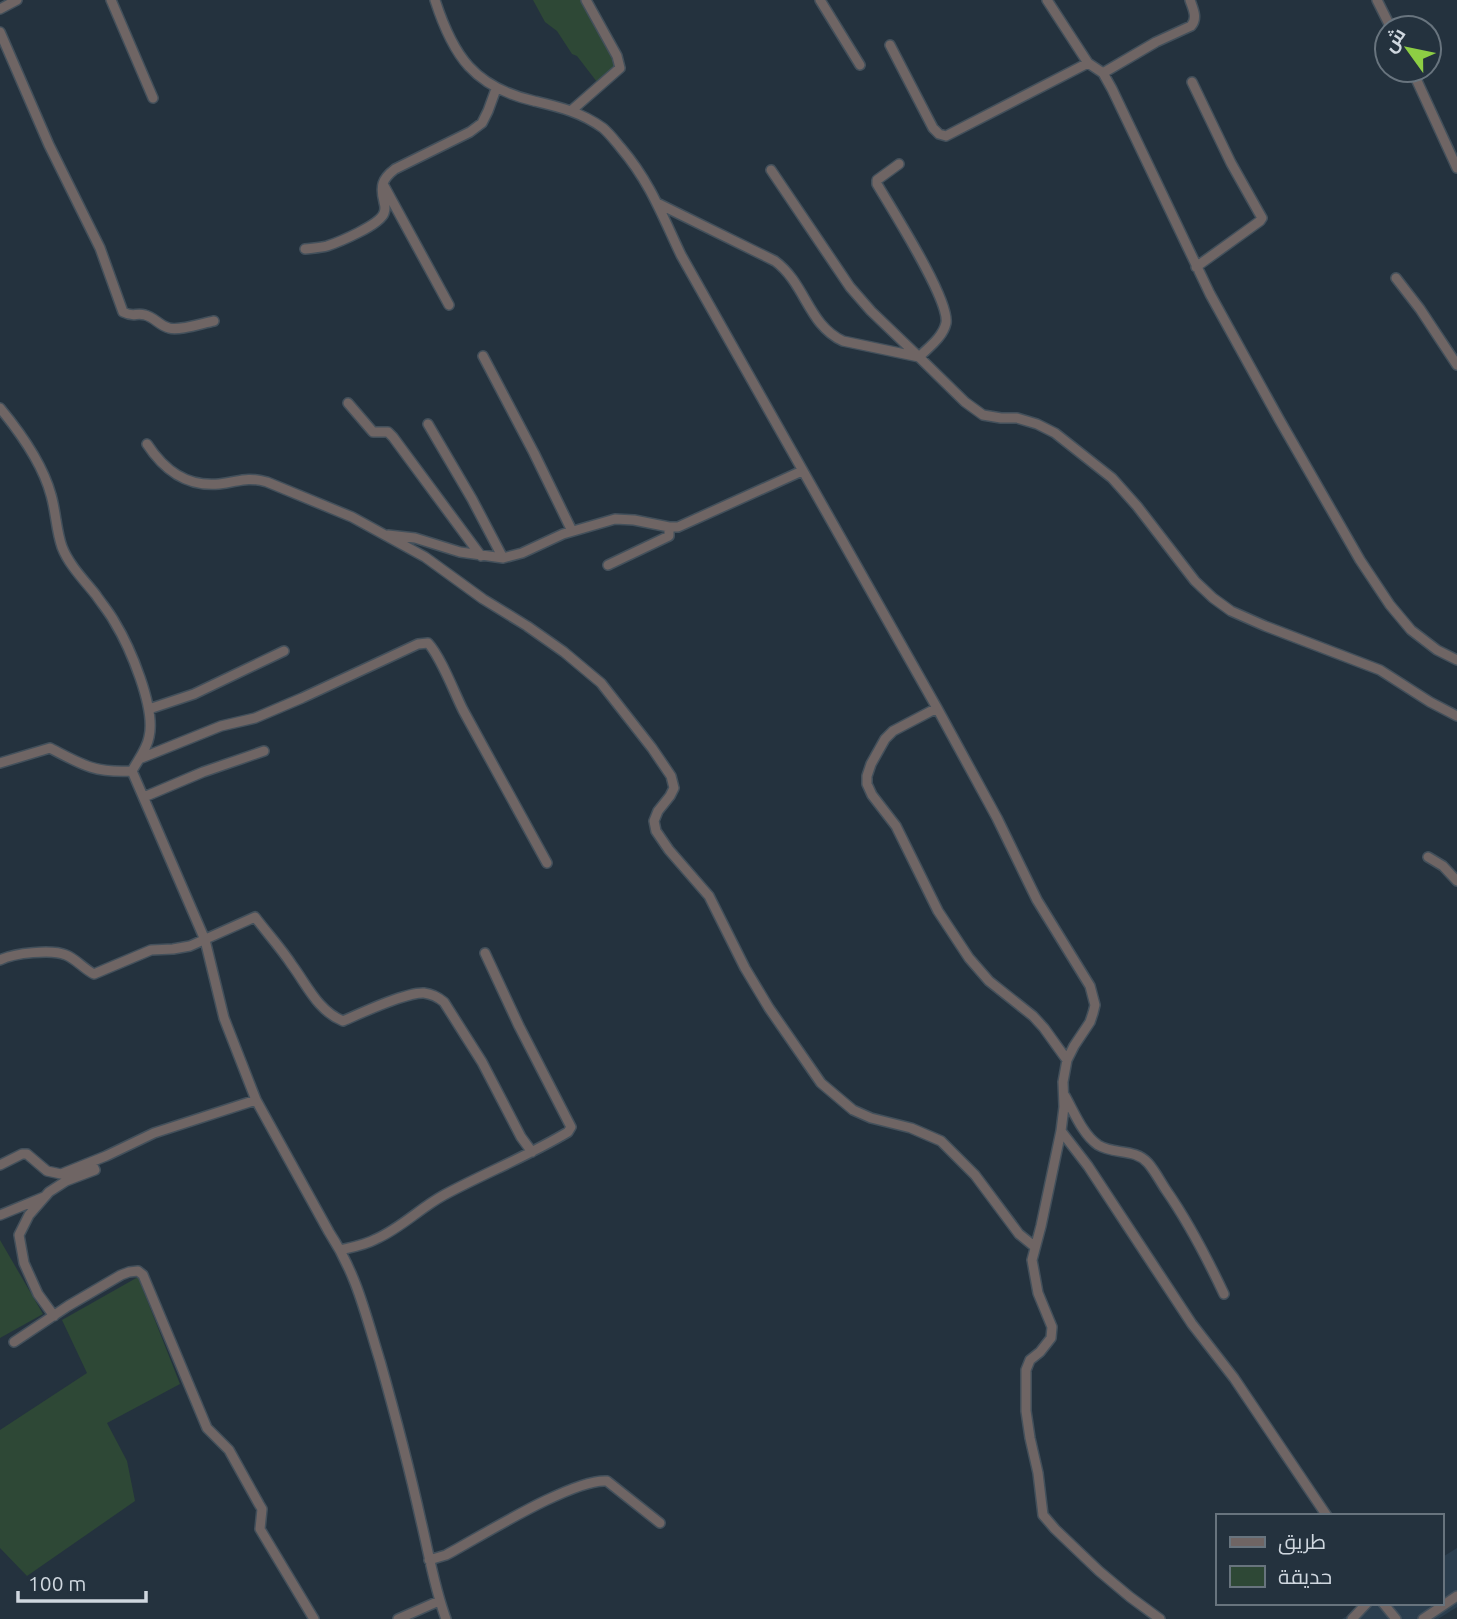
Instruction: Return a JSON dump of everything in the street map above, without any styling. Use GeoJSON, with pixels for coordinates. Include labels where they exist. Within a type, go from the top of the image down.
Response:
{"type":"FeatureCollection","features":[{"type":"Feature","properties":{"kind":"street"},"geometry":{"type":"LineString","coordinates":[[0,9],[17,0]]}},
{"type":"Feature","properties":{"kind":"street"},"geometry":{"type":"LineString","coordinates":[[111,0],[153,98]]}},
{"type":"Feature","properties":{"kind":"street"},"geometry":{"type":"LineString","coordinates":[[435,0],[447,34],[472,71],[496,89],[522,99],[572,110],[589,118],[606,131],[636,166],[659,204],[681,255],[937,708],[997,818],[1037,900],[1090,986],[1095,1005],[1090,1022],[1067,1060],[1063,1082],[1061,1132],[1032,1261],[1038,1293],[1052,1327],[1051,1338],[1030,1360],[1026,1370],[1026,1411],[1044,1515],[1099,1571],[1160,1619]]}},
{"type":"Feature","properties":{"kind":"street"},"geometry":{"type":"LineString","coordinates":[[572,110],[620,68],[617,56],[586,0]]}},
{"type":"Feature","properties":{"kind":"street"},"geometry":{"type":"LineString","coordinates":[[820,0],[860,65]]}},
{"type":"Feature","properties":{"kind":"street"},"geometry":{"type":"LineString","coordinates":[[1047,0],[1088,63],[1103,74],[1140,145],[1196,267],[1360,560],[1390,605],[1411,630],[1430,646],[1457,660]]}},
{"type":"Feature","properties":{"kind":"street"},"geometry":{"type":"LineString","coordinates":[[1103,74],[1156,42],[1191,26],[1195,15],[1190,0]]}},
{"type":"Feature","properties":{"kind":"street"},"geometry":{"type":"LineString","coordinates":[[0,32],[49,145],[100,248],[123,312],[134,316],[146,315],[174,329],[214,321]]}},
{"type":"Feature","properties":{"kind":"street"},"geometry":{"type":"LineString","coordinates":[[890,45],[933,128],[946,136],[1088,63]]}},
{"type":"Feature","properties":{"kind":"street"},"geometry":{"type":"LineString","coordinates":[[1192,82],[1231,163],[1262,218],[1196,267]]}},
{"type":"Feature","properties":{"kind":"street"},"geometry":{"type":"LineString","coordinates":[[1418,84],[1457,168]]}},
{"type":"Feature","properties":{"kind":"street"},"geometry":{"type":"LineString","coordinates":[[305,249],[325,246],[347,238],[379,220],[385,209],[382,182],[395,169],[470,132],[482,123],[496,89]]}},
{"type":"Feature","properties":{"kind":"street"},"geometry":{"type":"LineString","coordinates":[[899,164],[877,180],[877,184],[930,276],[946,312],[943,332],[919,357]]}},
{"type":"Feature","properties":{"kind":"street"},"geometry":{"type":"LineString","coordinates":[[771,170],[855,293],[965,402],[983,415],[1017,418],[1037,424],[1055,433],[1086,457],[1112,478],[1137,506],[1195,582],[1231,611],[1380,670],[1457,716]]}},
{"type":"Feature","properties":{"kind":"street"},"geometry":{"type":"LineString","coordinates":[[382,182],[449,305]]}},
{"type":"Feature","properties":{"kind":"street"},"geometry":{"type":"LineString","coordinates":[[659,204],[775,261],[786,269],[796,281],[819,322],[834,337],[919,357]]}},
{"type":"Feature","properties":{"kind":"street"},"geometry":{"type":"LineString","coordinates":[[1396,278],[1457,365]]}},
{"type":"Feature","properties":{"kind":"street"},"geometry":{"type":"LineString","coordinates":[[483,356],[572,531]]}},
{"type":"Feature","properties":{"kind":"street"},"geometry":{"type":"LineString","coordinates":[[348,403],[373,432],[388,432],[393,437],[481,556]]}},
{"type":"Feature","properties":{"kind":"street"},"geometry":{"type":"LineString","coordinates":[[0,408],[41,470],[51,495],[62,547],[120,632],[137,670],[149,709],[151,729],[149,741],[132,771]]}},
{"type":"Feature","properties":{"kind":"street"},"geometry":{"type":"LineString","coordinates":[[428,425],[503,558]]}},
{"type":"Feature","properties":{"kind":"street"},"geometry":{"type":"LineString","coordinates":[[147,444],[158,461],[184,479],[200,485],[222,484],[243,478],[254,479],[352,517],[425,557],[483,599],[546,639],[601,683],[671,776],[674,788],[658,811],[654,821],[656,831],[709,896],[745,968],[821,1083],[853,1110],[871,1118],[911,1128],[941,1141],[975,1175],[1018,1234],[1035,1247]]}},
{"type":"Feature","properties":{"kind":"street"},"geometry":{"type":"LineString","coordinates":[[386,535],[415,538],[460,552],[503,558],[522,553],[572,531],[615,519],[678,527],[802,471]]}},
{"type":"Feature","properties":{"kind":"street"},"geometry":{"type":"LineString","coordinates":[[608,565],[669,536],[670,527]]}},
{"type":"Feature","properties":{"kind":"street"},"geometry":{"type":"LineString","coordinates":[[139,759],[221,726],[255,718],[418,644],[428,643],[547,863]]}},
{"type":"Feature","properties":{"kind":"street"},"geometry":{"type":"LineString","coordinates":[[149,709],[194,694],[284,651]]}},
{"type":"Feature","properties":{"kind":"street"},"geometry":{"type":"LineString","coordinates":[[937,708],[893,731],[885,739],[871,764],[867,784],[896,826],[938,911],[969,958],[989,981],[1033,1016],[1067,1060]]}},
{"type":"Feature","properties":{"kind":"street"},"geometry":{"type":"LineString","coordinates":[[0,763],[50,748],[84,766],[112,772],[132,771]]}},
{"type":"Feature","properties":{"kind":"street"},"geometry":{"type":"LineString","coordinates":[[144,797],[203,772],[264,751]]}},
{"type":"Feature","properties":{"kind":"street"},"geometry":{"type":"LineString","coordinates":[[132,771],[205,940],[224,1018],[256,1100],[340,1250],[360,1292],[387,1386],[439,1601],[446,1619]]}},
{"type":"Feature","properties":{"kind":"street"},"geometry":{"type":"LineString","coordinates":[[1428,857],[1443,866],[1457,881]]}},
{"type":"Feature","properties":{"kind":"street"},"geometry":{"type":"LineString","coordinates":[[0,960],[23,954],[65,954],[94,974],[151,950],[183,948],[255,917],[330,1016],[343,1021],[411,994],[437,996],[444,1002],[482,1062],[532,1152]]}},
{"type":"Feature","properties":{"kind":"street"},"geometry":{"type":"LineString","coordinates":[[340,1250],[376,1240],[425,1206],[532,1152],[568,1132],[571,1127],[485,953]]}},
{"type":"Feature","properties":{"kind":"street"},"geometry":{"type":"LineString","coordinates":[[1064,1095],[1093,1141],[1101,1147],[1133,1153],[1148,1163],[1190,1227],[1224,1294]]}},
{"type":"Feature","properties":{"kind":"street"},"geometry":{"type":"LineString","coordinates":[[0,1165],[27,1154],[47,1171],[61,1174],[154,1133],[256,1100]]}},
{"type":"Feature","properties":{"kind":"street"},"geometry":{"type":"LineString","coordinates":[[1061,1132],[1088,1166],[1192,1324],[1234,1378],[1326,1514]]}},
{"type":"Feature","properties":{"kind":"street"},"geometry":{"type":"LineString","coordinates":[[54,1316],[38,1294],[23,1263],[19,1235],[29,1215],[46,1197],[66,1181],[95,1170],[91,1162]]}},
{"type":"Feature","properties":{"kind":"street"},"geometry":{"type":"LineString","coordinates":[[0,1215],[46,1197]]}},
{"type":"Feature","properties":{"kind":"street"},"geometry":{"type":"LineString","coordinates":[[14,1342],[121,1275],[138,1271],[143,1275],[207,1428],[229,1450],[260,1504],[260,1529],[263,1536],[314,1619]]}},
{"type":"Feature","properties":{"kind":"street"},"geometry":{"type":"LineString","coordinates":[[429,1560],[446,1555],[544,1502],[592,1482],[607,1482],[660,1523]]}},
{"type":"Feature","properties":{"kind":"street"},"geometry":{"type":"LineString","coordinates":[[1423,1619],[1457,1597]]}},
{"type":"Feature","properties":{"kind":"street"},"geometry":{"type":"LineString","coordinates":[[398,1619],[439,1601]]}},
{"type":"Feature","properties":{"kind":"street"},"geometry":{"type":"LineString","coordinates":[[1352,1619],[1365,1605]]}},
{"type":"Feature","properties":{"kind":"street"},"geometry":{"type":"LineString","coordinates":[[1385,1605],[1396,1619]]}},
{"type":"Feature","properties":{"kind":"shaded area"},"geometry":{"type":"Polygon","coordinates":[[[1457,1548],[1457,1607],[1438,1619],[1342,1619],[1365,1605],[1443,1605],[1443,1557],[1457,1548]]]}},
{"type":"Feature","properties":{"kind":"green space"},"geometry":{"type":"Polygon","coordinates":[[[533,0],[584,0],[596,28],[618,66],[597,82],[577,56],[572,54],[557,31],[545,22],[533,0]]]}},
{"type":"Feature","properties":{"kind":"green space"},"geometry":{"type":"Polygon","coordinates":[[[0,1240],[43,1314],[0,1338],[0,1240]]]}},
{"type":"Feature","properties":{"kind":"green space"},"geometry":{"type":"Polygon","coordinates":[[[138,1277],[180,1384],[107,1423],[127,1461],[135,1501],[27,1576],[0,1548],[0,1430],[87,1373],[62,1320],[138,1277]]]}}]}
